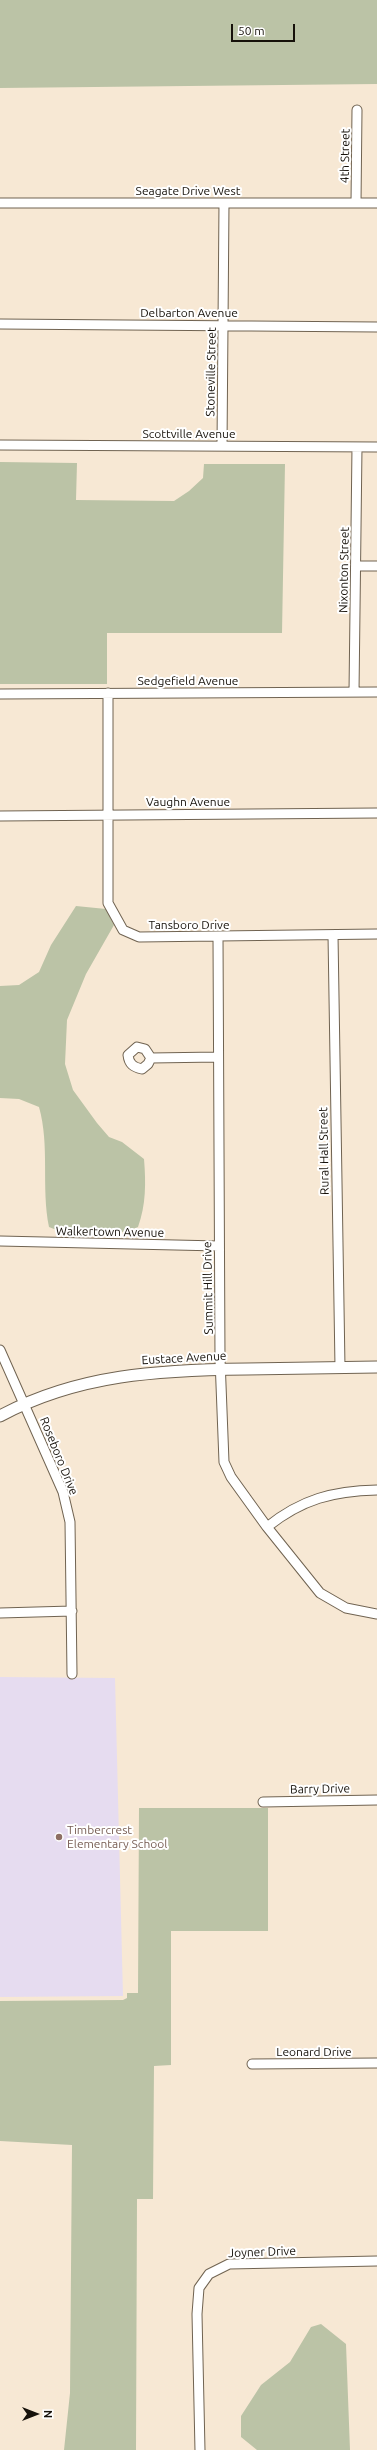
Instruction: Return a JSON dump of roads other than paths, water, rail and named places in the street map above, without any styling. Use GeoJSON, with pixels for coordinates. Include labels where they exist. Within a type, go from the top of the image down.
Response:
{"type":"FeatureCollection","features":[{"type":"Feature","properties":{"kind":"street","name":"4th Street"},"geometry":{"type":"LineString","coordinates":[[356,203],[358,110]]}},
{"type":"Feature","properties":{"kind":"street","name":"Seagate Drive West"},"geometry":{"type":"LineString","coordinates":[[0,203],[377,203]]}},
{"type":"Feature","properties":{"kind":"street","name":"Stoneville Street"},"geometry":{"type":"LineString","coordinates":[[222,446],[224,203]]}},
{"type":"Feature","properties":{"kind":"street","name":"Delbarton Avenue"},"geometry":{"type":"LineString","coordinates":[[0,324],[377,327]]}},
{"type":"Feature","properties":{"kind":"street","name":"Scottville Avenue"},"geometry":{"type":"LineString","coordinates":[[0,445],[377,447]]}},
{"type":"Feature","properties":{"kind":"street","name":"Nixonton Street"},"geometry":{"type":"LineString","coordinates":[[354,692],[357,447]]}},
{"type":"Feature","properties":{"kind":"street"},"geometry":{"type":"LineString","coordinates":[[356,566],[377,566]]}},
{"type":"Feature","properties":{"kind":"street","name":"Sedgefield Avenue"},"geometry":{"type":"LineString","coordinates":[[0,694],[377,692]]}},
{"type":"Feature","properties":{"kind":"street","name":"Tansboro Drive"},"geometry":{"type":"LineString","coordinates":[[108,693],[108,903],[123,930],[139,937],[377,934]]}},
{"type":"Feature","properties":{"kind":"street","name":"Vaughn Avenue"},"geometry":{"type":"LineString","coordinates":[[0,816],[377,813]]}},
{"type":"Feature","properties":{"kind":"street","name":"Rural Hall Street"},"geometry":{"type":"LineString","coordinates":[[333,935],[340,1367]]}},
{"type":"Feature","properties":{"kind":"street","name":"Summit Hill Drive"},"geometry":{"type":"LineString","coordinates":[[218,937],[220,1369],[224,1462],[231,1477],[267,1527],[320,1593],[346,1608],[377,1614]]}},
{"type":"Feature","properties":{"kind":"street"},"geometry":{"type":"LineString","coordinates":[[151,1058],[218,1057]]}},
{"type":"Feature","properties":{"kind":"street","name":"Walkertown Avenue"},"geometry":{"type":"LineString","coordinates":[[0,1241],[219,1246]]}},
{"type":"Feature","properties":{"kind":"street","name":"Roseboro Drive"},"geometry":{"type":"LineString","coordinates":[[0,1350],[63,1492],[70,1522],[72,1674]]}},
{"type":"Feature","properties":{"kind":"street","name":"Eustace Avenue"},"geometry":{"type":"LineString","coordinates":[[0,1416],[24,1403],[112,1377],[163,1371],[377,1367]]}},
{"type":"Feature","properties":{"kind":"street"},"geometry":{"type":"LineString","coordinates":[[267,1527],[284,1514],[317,1498],[348,1491],[377,1490]]}},
{"type":"Feature","properties":{"kind":"street"},"geometry":{"type":"LineString","coordinates":[[0,1613],[72,1610]]}},
{"type":"Feature","properties":{"kind":"street","name":"Barry Drive"},"geometry":{"type":"LineString","coordinates":[[263,1802],[377,1800]]}},
{"type":"Feature","properties":{"kind":"street","name":"Leonard Drive"},"geometry":{"type":"LineString","coordinates":[[252,2064],[377,2063]]}},
{"type":"Feature","properties":{"kind":"street","name":"Joyner Drive"},"geometry":{"type":"LineString","coordinates":[[200,2450],[197,2314],[199,2288],[209,2274],[229,2264],[377,2261]]}},
{"type":"Feature","properties":{"kind":"place","name":"Timbercrest Elementary School"},"geometry":{"type":"Point","coordinates":[59,1837]}}]}
